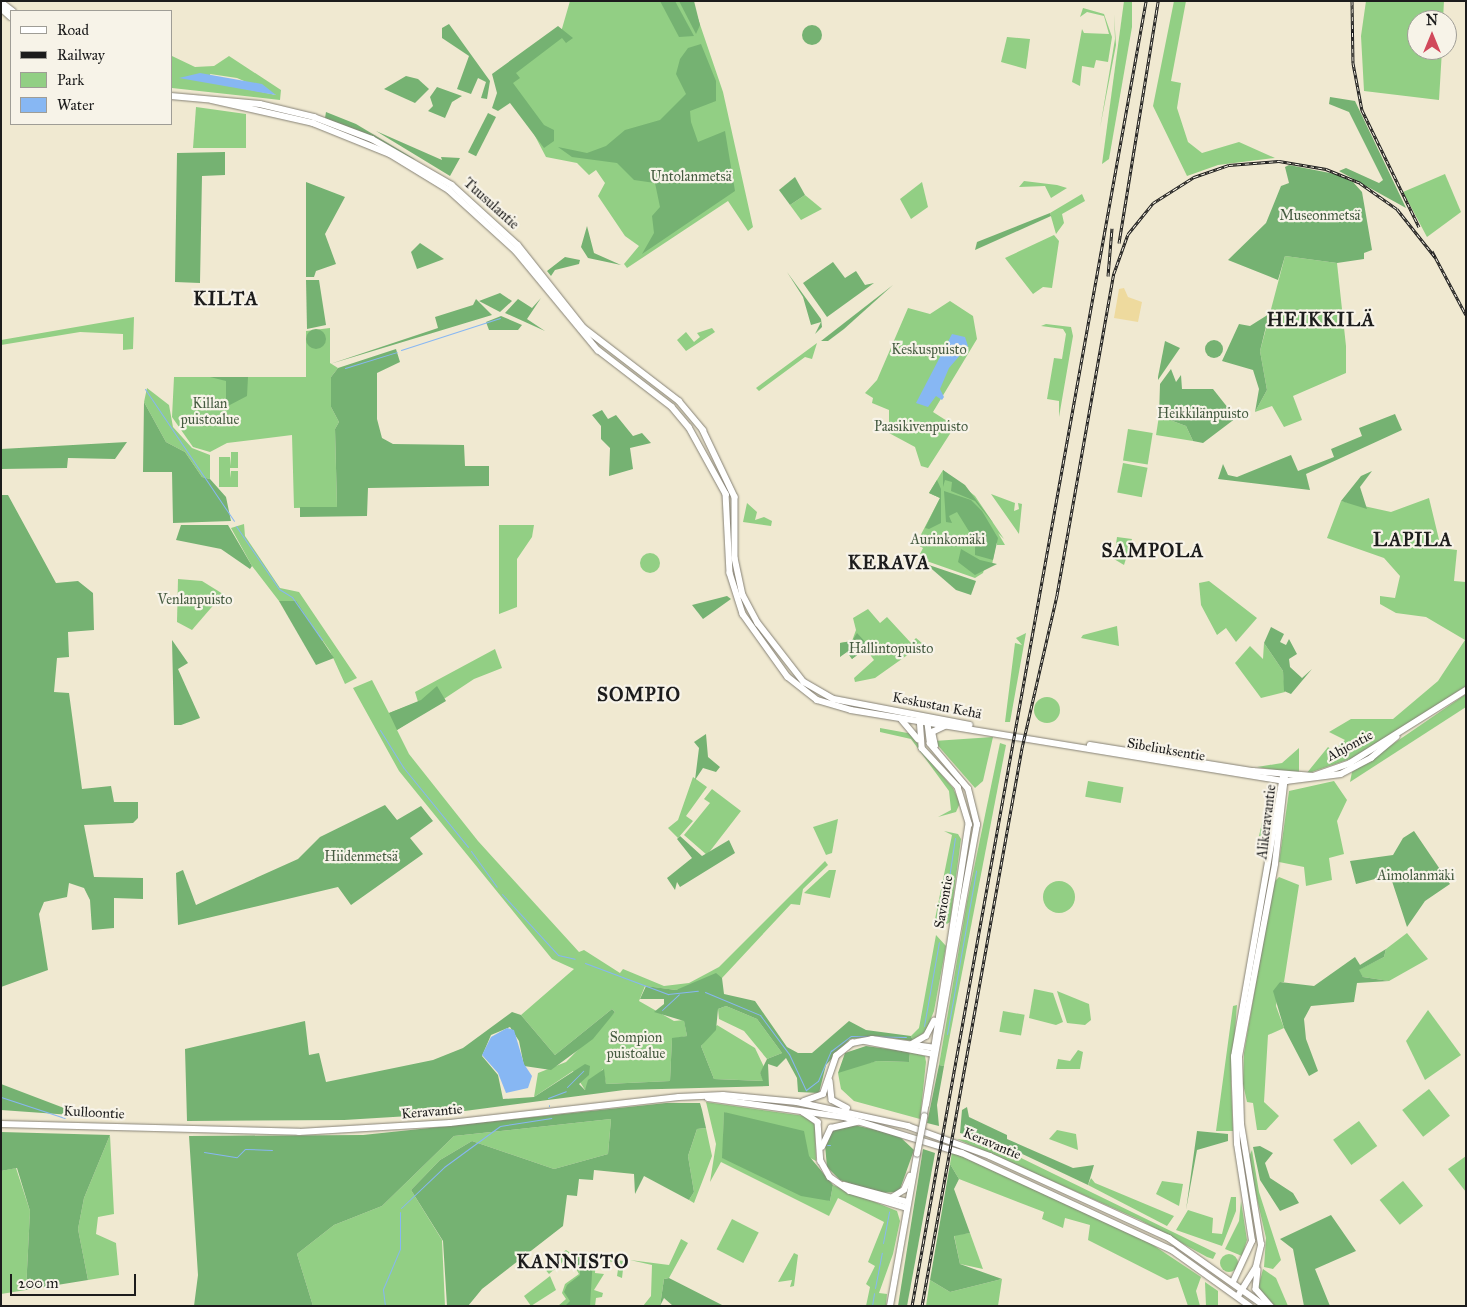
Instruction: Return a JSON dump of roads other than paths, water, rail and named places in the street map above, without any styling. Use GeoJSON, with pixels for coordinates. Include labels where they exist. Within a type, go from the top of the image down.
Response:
{"type":"FeatureCollection","features":[{"type":"Feature","properties":{"kind":"main road"},"geometry":{"type":"LineString","coordinates":[[1,2],[12,10]]}},
{"type":"Feature","properties":{"kind":"main road","name":"Tuusulantie"},"geometry":{"type":"LineString","coordinates":[[172,96],[275,107],[328,121],[372,139],[452,185],[508,235],[584,328],[679,401],[696,421]]}},
{"type":"Feature","properties":{"kind":"main road","name":"Tuusulantie"},"geometry":{"type":"LineString","coordinates":[[212,100],[352,137],[441,184],[516,251],[598,350],[672,407],[689,427]]}},
{"type":"Feature","properties":{"kind":"main road","name":"Keskustan Kehä"},"geometry":{"type":"LineString","coordinates":[[696,421],[728,476],[736,517],[735,530],[739,585],[758,623],[804,682],[821,694],[920,718]]}},
{"type":"Feature","properties":{"kind":"main road","name":"Keskustan Kehä"},"geometry":{"type":"LineString","coordinates":[[689,427],[722,483],[728,516],[732,587],[751,628],[807,694],[851,710],[896,717],[927,719],[991,731]]}},
{"type":"Feature","properties":{"kind":"main road","name":"Ahjontie"},"geometry":{"type":"LineString","coordinates":[[1283,782],[1357,766],[1466,690]]}},
{"type":"Feature","properties":{"kind":"main road","name":"Saviontie"},"geometry":{"type":"LineString","coordinates":[[890,1306],[924,1117],[931,1050],[969,816],[958,786],[922,748],[912,727],[896,717]]}},
{"type":"Feature","properties":{"kind":"main road"},"geometry":{"type":"LineString","coordinates":[[920,718],[922,748]]}},
{"type":"Feature","properties":{"kind":"main road","name":"Keskustan Kehä"},"geometry":{"type":"LineString","coordinates":[[927,719],[947,726],[991,731]]}},
{"type":"Feature","properties":{"kind":"main road","name":"Saviontie"},"geometry":{"type":"LineString","coordinates":[[925,1109],[938,1051],[977,825],[968,788],[938,755],[928,740],[927,719]]}},
{"type":"Feature","properties":{"kind":"main road"},"geometry":{"type":"LineString","coordinates":[[938,755],[932,732],[947,726]]}},
{"type":"Feature","properties":{"kind":"main road","name":"Sibeliuksentie"},"geometry":{"type":"LineString","coordinates":[[991,731],[1283,782]]}},
{"type":"Feature","properties":{"kind":"main road","name":"Alikeravantie"},"geometry":{"type":"LineString","coordinates":[[1271,1306],[1255,1287],[1260,1258],[1241,1124],[1239,1057],[1283,782]]}},
{"type":"Feature","properties":{"kind":"main road","name":"Alikeravantie"},"geometry":{"type":"LineString","coordinates":[[1229,1288],[1252,1241],[1237,1144],[1234,1057],[1281,797]]}},
{"type":"Feature","properties":{"kind":"main road"},"geometry":{"type":"LineString","coordinates":[[911,1044],[926,1036],[938,1007]]}},
{"type":"Feature","properties":{"kind":"main road"},"geometry":{"type":"LineString","coordinates":[[863,1041],[938,1051]]}},
{"type":"Feature","properties":{"kind":"main road"},"geometry":{"type":"LineString","coordinates":[[797,1102],[820,1097],[839,1052],[863,1041],[911,1044],[931,1050]]}},
{"type":"Feature","properties":{"kind":"main road"},"geometry":{"type":"LineString","coordinates":[[830,1074],[834,1102],[858,1113]]}},
{"type":"Feature","properties":{"kind":"main road","name":"Keravantie"},"geometry":{"type":"LineString","coordinates":[[186,1130],[375,1129],[679,1097],[723,1095],[797,1102],[858,1113],[990,1156],[1169,1238],[1234,1281],[1265,1306]]}},
{"type":"Feature","properties":{"kind":"main road","name":"Keravantie"},"geometry":{"type":"LineString","coordinates":[[679,1097],[789,1108],[865,1122],[930,1141],[1026,1179],[1172,1250],[1229,1288],[1250,1306]]}},
{"type":"Feature","properties":{"kind":"main road"},"geometry":{"type":"LineString","coordinates":[[789,1108],[816,1119],[825,1170],[840,1183],[850,1191],[907,1205]]}},
{"type":"Feature","properties":{"kind":"main road"},"geometry":{"type":"LineString","coordinates":[[821,1151],[831,1128],[865,1122]]}},
{"type":"Feature","properties":{"kind":"main road","name":"Kulloontie"},"geometry":{"type":"LineString","coordinates":[[1,1124],[186,1130]]}},
{"type":"Feature","properties":{"kind":"main road"},"geometry":{"type":"LineString","coordinates":[[888,1198],[904,1190],[917,1157]]}},
{"type":"Feature","properties":{"kind":"main road"},"geometry":{"type":"LineString","coordinates":[[840,1183],[907,1205]]}},
{"type":"Feature","properties":{"kind":"main road"},"geometry":{"type":"LineString","coordinates":[[1238,1296],[1260,1258]]}},
{"type":"Feature","properties":{"kind":"water"},"geometry":{"type":"Polygon","coordinates":[[[200,73],[262,84],[276,95],[179,78],[200,73]]]}},
{"type":"Feature","properties":{"kind":"water"},"geometry":{"type":"Polygon","coordinates":[[[952,334],[965,337],[968,346],[949,368],[940,389],[944,397],[942,400],[936,396],[928,407],[916,403],[952,334]]]}},
{"type":"Feature","properties":{"kind":"water"},"geometry":{"type":"Polygon","coordinates":[[[507,1028],[514,1030],[524,1064],[532,1076],[528,1088],[506,1093],[498,1073],[482,1055],[491,1037],[507,1028]]]}},
{"type":"Feature","properties":{"kind":"waterway"},"geometry":{"type":"LineString","coordinates":[[401,350],[500,318]]}},
{"type":"Feature","properties":{"kind":"waterway"},"geometry":{"type":"LineString","coordinates":[[345,368],[397,352]]}},
{"type":"Feature","properties":{"kind":"waterway"},"geometry":{"type":"LineString","coordinates":[[145,389],[234,521]]}},
{"type":"Feature","properties":{"kind":"waterway"},"geometry":{"type":"LineString","coordinates":[[236,526],[279,589],[292,597],[322,640]]}},
{"type":"Feature","properties":{"kind":"waterway"},"geometry":{"type":"LineString","coordinates":[[380,730],[403,767],[468,847]]}},
{"type":"Feature","properties":{"kind":"waterway"},"geometry":{"type":"LineString","coordinates":[[943,918],[955,838]]}},
{"type":"Feature","properties":{"kind":"waterway"},"geometry":{"type":"LineString","coordinates":[[471,851],[497,887]]}},
{"type":"Feature","properties":{"kind":"waterway"},"geometry":{"type":"LineString","coordinates":[[947,1034],[976,871]]}},
{"type":"Feature","properties":{"kind":"waterway"},"geometry":{"type":"LineString","coordinates":[[502,894],[558,955],[575,959]]}},
{"type":"Feature","properties":{"kind":"waterway"},"geometry":{"type":"LineString","coordinates":[[924,1026],[939,942]]}},
{"type":"Feature","properties":{"kind":"waterway"},"geometry":{"type":"LineString","coordinates":[[585,963],[668,994],[698,991]]}},
{"type":"Feature","properties":{"kind":"waterway"},"geometry":{"type":"LineString","coordinates":[[705,992],[760,1015],[789,1054],[806,1090],[818,1081],[831,1051],[851,1036],[906,1037]]}},
{"type":"Feature","properties":{"kind":"waterway"},"geometry":{"type":"LineString","coordinates":[[662,1010],[679,994]]}},
{"type":"Feature","properties":{"kind":"waterway"},"geometry":{"type":"LineString","coordinates":[[567,1087],[583,1071]]}},
{"type":"Feature","properties":{"kind":"waterway"},"geometry":{"type":"LineString","coordinates":[[548,1098],[566,1091]]}},
{"type":"Feature","properties":{"kind":"waterway"},"geometry":{"type":"LineString","coordinates":[[1,1097],[65,1118]]}},
{"type":"Feature","properties":{"kind":"waterway"},"geometry":{"type":"LineString","coordinates":[[401,1208],[444,1167],[500,1126],[551,1118]]}},
{"type":"Feature","properties":{"kind":"waterway"},"geometry":{"type":"LineString","coordinates":[[204,1152],[237,1157],[245,1149],[272,1150]]}},
{"type":"Feature","properties":{"kind":"waterway"},"geometry":{"type":"LineString","coordinates":[[385,1306],[383,1289],[400,1249],[400,1212]]}},
{"type":"Feature","properties":{"kind":"waterway"},"geometry":{"type":"LineString","coordinates":[[883,1243],[889,1212]]}},
{"type":"Feature","properties":{"kind":"waterway"},"geometry":{"type":"LineString","coordinates":[[875,1288],[882,1253]]}},
{"type":"Feature","properties":{"kind":"waterway"},"geometry":{"type":"LineString","coordinates":[[872,1306],[874,1293]]}},
{"type":"Feature","properties":{"kind":"railway"},"geometry":{"type":"LineString","coordinates":[[912,1306],[1146,1]]}},
{"type":"Feature","properties":{"kind":"railway"},"geometry":{"type":"LineString","coordinates":[[1119,243],[1158,1]]}},
{"type":"Feature","properties":{"kind":"railway"},"geometry":{"type":"LineString","coordinates":[[1352,1],[1353,63],[1362,110],[1419,227]]}},
{"type":"Feature","properties":{"kind":"railway"},"geometry":{"type":"LineString","coordinates":[[922,1306],[1022,748],[1057,595],[1114,273],[1128,234],[1153,203],[1194,177],[1229,165],[1279,161],[1326,169],[1360,183],[1397,209],[1435,257]]}},
{"type":"Feature","properties":{"kind":"railway"},"geometry":{"type":"LineString","coordinates":[[1108,276],[1112,228]]}},
{"type":"Feature","properties":{"kind":"railway"},"geometry":{"type":"LineString","coordinates":[[1432,251],[1466,315]]}},
{"type":"Feature","properties":{"kind":"district","name":"KILTA"},"geometry":{"type":"Point","coordinates":[226,299]}},
{"type":"Feature","properties":{"kind":"district","name":"HEIKKILÄ"},"geometry":{"type":"Point","coordinates":[1321,320]}},
{"type":"Feature","properties":{"kind":"district","name":"LAPILA"},"geometry":{"type":"Point","coordinates":[1413,540]}},
{"type":"Feature","properties":{"kind":"district","name":"SAMPOLA"},"geometry":{"type":"Point","coordinates":[1153,551]}},
{"type":"Feature","properties":{"kind":"district","name":"KERAVA"},"geometry":{"type":"Point","coordinates":[889,563]}},
{"type":"Feature","properties":{"kind":"district","name":"SOMPIO"},"geometry":{"type":"Point","coordinates":[639,695]}},
{"type":"Feature","properties":{"kind":"district","name":"KANNISTO"},"geometry":{"type":"Point","coordinates":[573,1262]}},
{"type":"Feature","properties":{"kind":"park label","name":"Untolanmetsä"},"geometry":{"type":"Point","coordinates":[691,177]}},
{"type":"Feature","properties":{"kind":"park label","name":"Museonmetsä"},"geometry":{"type":"Point","coordinates":[1320,216]}},
{"type":"Feature","properties":{"kind":"park label","name":"Keskuspuisto"},"geometry":{"type":"Point","coordinates":[929,350]}},
{"type":"Feature","properties":{"kind":"park label","name":"Killan puistoalue"},"geometry":{"type":"Point","coordinates":[210,412]}},
{"type":"Feature","properties":{"kind":"park label","name":"Heikkilänpuisto"},"geometry":{"type":"Point","coordinates":[1203,414]}},
{"type":"Feature","properties":{"kind":"park label","name":"Paasikivenpuisto"},"geometry":{"type":"Point","coordinates":[921,427]}},
{"type":"Feature","properties":{"kind":"park label","name":"Aurinkomäki"},"geometry":{"type":"Point","coordinates":[948,540]}},
{"type":"Feature","properties":{"kind":"park label","name":"Venlanpuisto"},"geometry":{"type":"Point","coordinates":[195,600]}},
{"type":"Feature","properties":{"kind":"park label","name":"Hallintopuisto"},"geometry":{"type":"Point","coordinates":[891,649]}},
{"type":"Feature","properties":{"kind":"park label","name":"Hiidenmetsä"},"geometry":{"type":"Point","coordinates":[361,857]}},
{"type":"Feature","properties":{"kind":"park label","name":"Aimolanmäki"},"geometry":{"type":"Point","coordinates":[1416,876]}},
{"type":"Feature","properties":{"kind":"park label","name":"Sompion puistoalue"},"geometry":{"type":"Point","coordinates":[636,1046]}}]}
